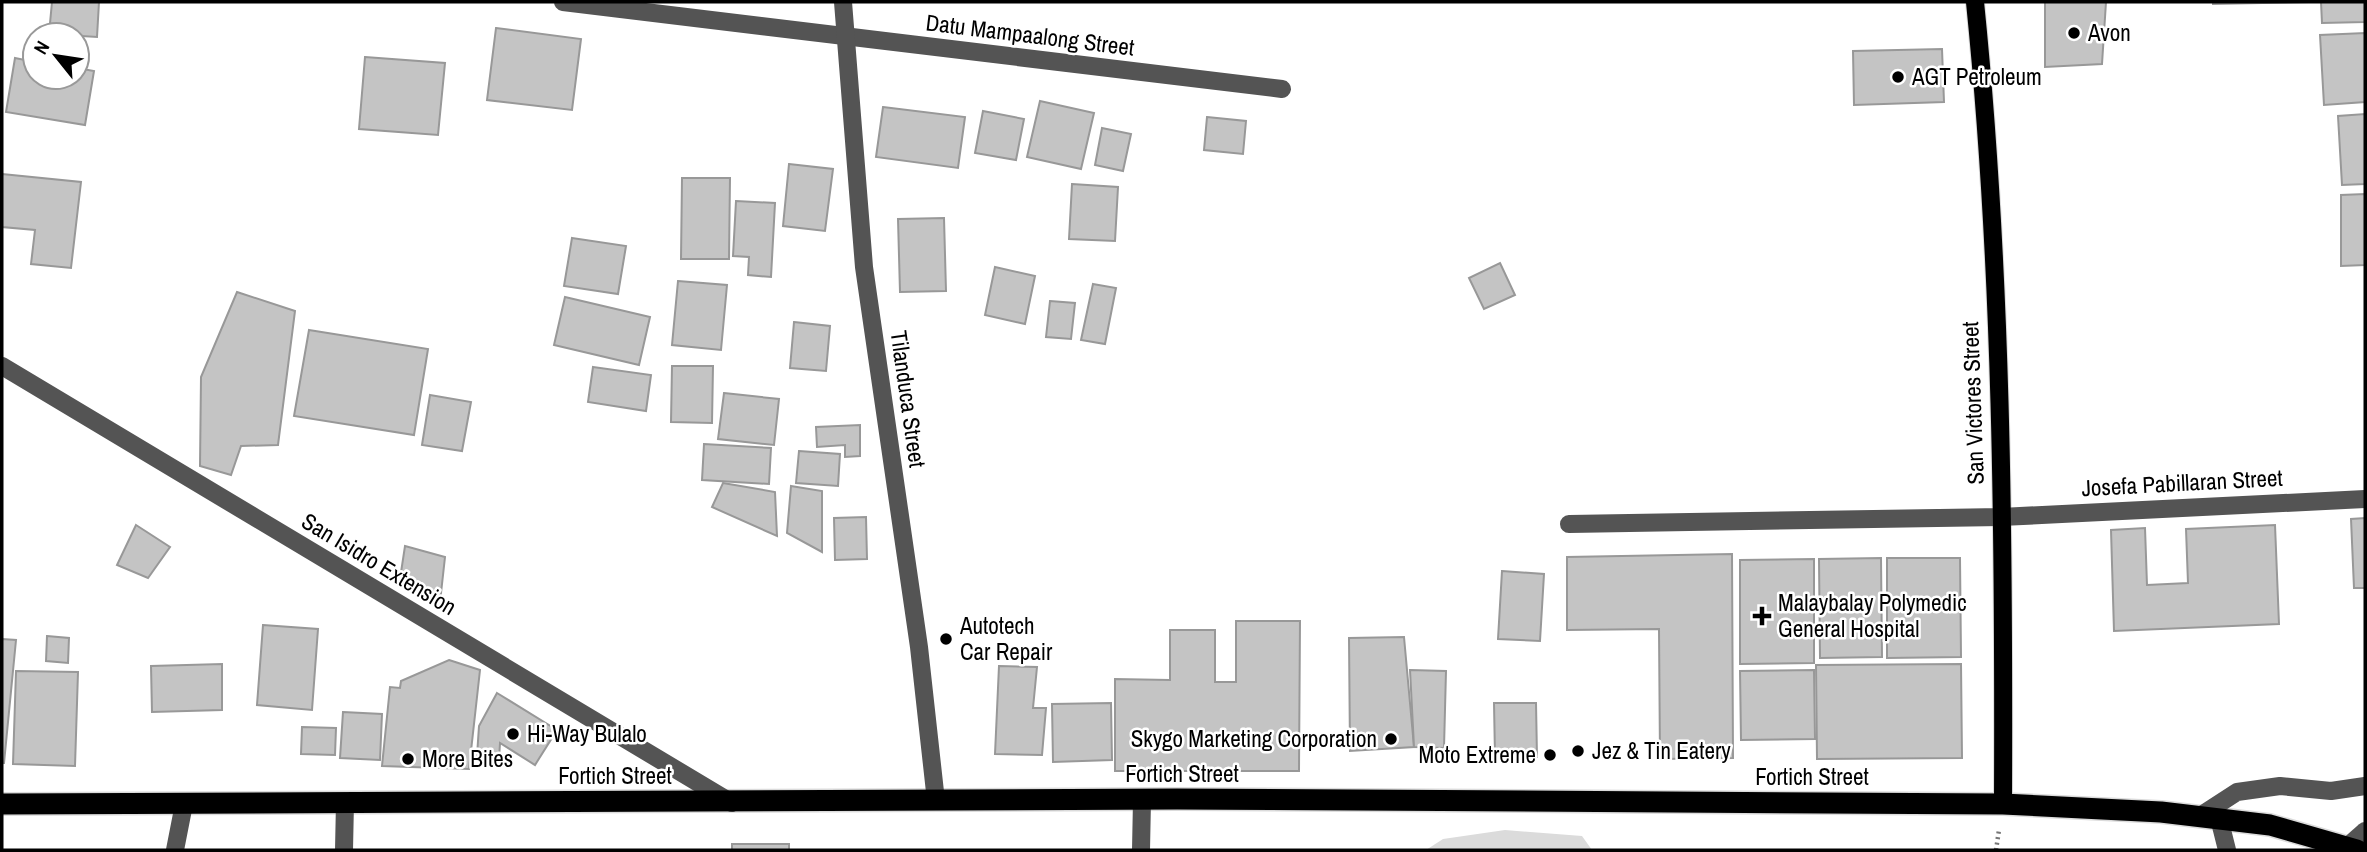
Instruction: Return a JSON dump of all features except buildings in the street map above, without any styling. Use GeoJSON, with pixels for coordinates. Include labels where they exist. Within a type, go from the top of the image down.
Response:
{"type":"FeatureCollection","features":[{"type":"Feature","properties":{"kind":"highway","name":"Fortich Street"},"geometry":{"type":"LineString","coordinates":[[2,804],[1142,800],[2003,804],[2210,817],[2270,825],[2352,848]]}},
{"type":"Feature","properties":{"kind":"main road","name":"San Victores Street"},"geometry":{"type":"LineString","coordinates":[[1975,2],[1986,115],[2001,517],[2003,804]]}},
{"type":"Feature","properties":{"kind":"street","name":"Datu Mampaalong Street"},"geometry":{"type":"LineString","coordinates":[[563,2],[1282,89]]}},
{"type":"Feature","properties":{"kind":"street","name":"Tilanduca Street"},"geometry":{"type":"LineString","coordinates":[[843,2],[864,267],[919,648],[936,801]]}},
{"type":"Feature","properties":{"kind":"street","name":"San Isidro Extension"},"geometry":{"type":"LineString","coordinates":[[2,366],[732,803]]}},
{"type":"Feature","properties":{"kind":"street","name":"Josefa Pabillaran Street"},"geometry":{"type":"LineString","coordinates":[[1569,524],[2001,517],[2365,499]]}},
{"type":"Feature","properties":{"kind":"street"},"geometry":{"type":"LineString","coordinates":[[2227,850],[2210,817],[2237,792],[2280,786],[2331,791],[2365,786]]}},
{"type":"Feature","properties":{"kind":"street"},"geometry":{"type":"LineString","coordinates":[[1141,850],[1142,800]]}},
{"type":"Feature","properties":{"kind":"street"},"geometry":{"type":"LineString","coordinates":[[344,850],[345,802]]}},
{"type":"Feature","properties":{"kind":"street"},"geometry":{"type":"LineString","coordinates":[[175,850],[184,804]]}},
{"type":"Feature","properties":{"kind":"street"},"geometry":{"type":"LineString","coordinates":[[2352,848],[2365,831]]}},
{"type":"Feature","properties":{"kind":"shaded area"},"geometry":{"type":"Polygon","coordinates":[[[1505,830],[1582,836],[1592,850],[1426,850],[1443,839],[1505,830]]]}},
{"type":"Feature","properties":{"kind":"place","name":"Avon"},"geometry":{"type":"Point","coordinates":[2074,33]}},
{"type":"Feature","properties":{"kind":"place","name":"AGT Petroleum"},"geometry":{"type":"Point","coordinates":[1898,77]}},
{"type":"Feature","properties":{"kind":"place","name":"Malaybalay Polymedic General Hospital"},"geometry":{"type":"Point","coordinates":[1762,616]}},
{"type":"Feature","properties":{"kind":"place","name":"Autotech Car Repair"},"geometry":{"type":"Point","coordinates":[946,639]}},
{"type":"Feature","properties":{"kind":"place","name":"Hi-Way Bulalo"},"geometry":{"type":"Point","coordinates":[513,734]}},
{"type":"Feature","properties":{"kind":"place","name":"Skygo Marketing Corporation"},"geometry":{"type":"Point","coordinates":[1391,739]}},
{"type":"Feature","properties":{"kind":"place","name":"Jez & Tin Eatery"},"geometry":{"type":"Point","coordinates":[1578,751]}},
{"type":"Feature","properties":{"kind":"place","name":"Moto Extreme"},"geometry":{"type":"Point","coordinates":[1550,755]}},
{"type":"Feature","properties":{"kind":"place","name":"More Bites"},"geometry":{"type":"Point","coordinates":[408,759]}}]}
